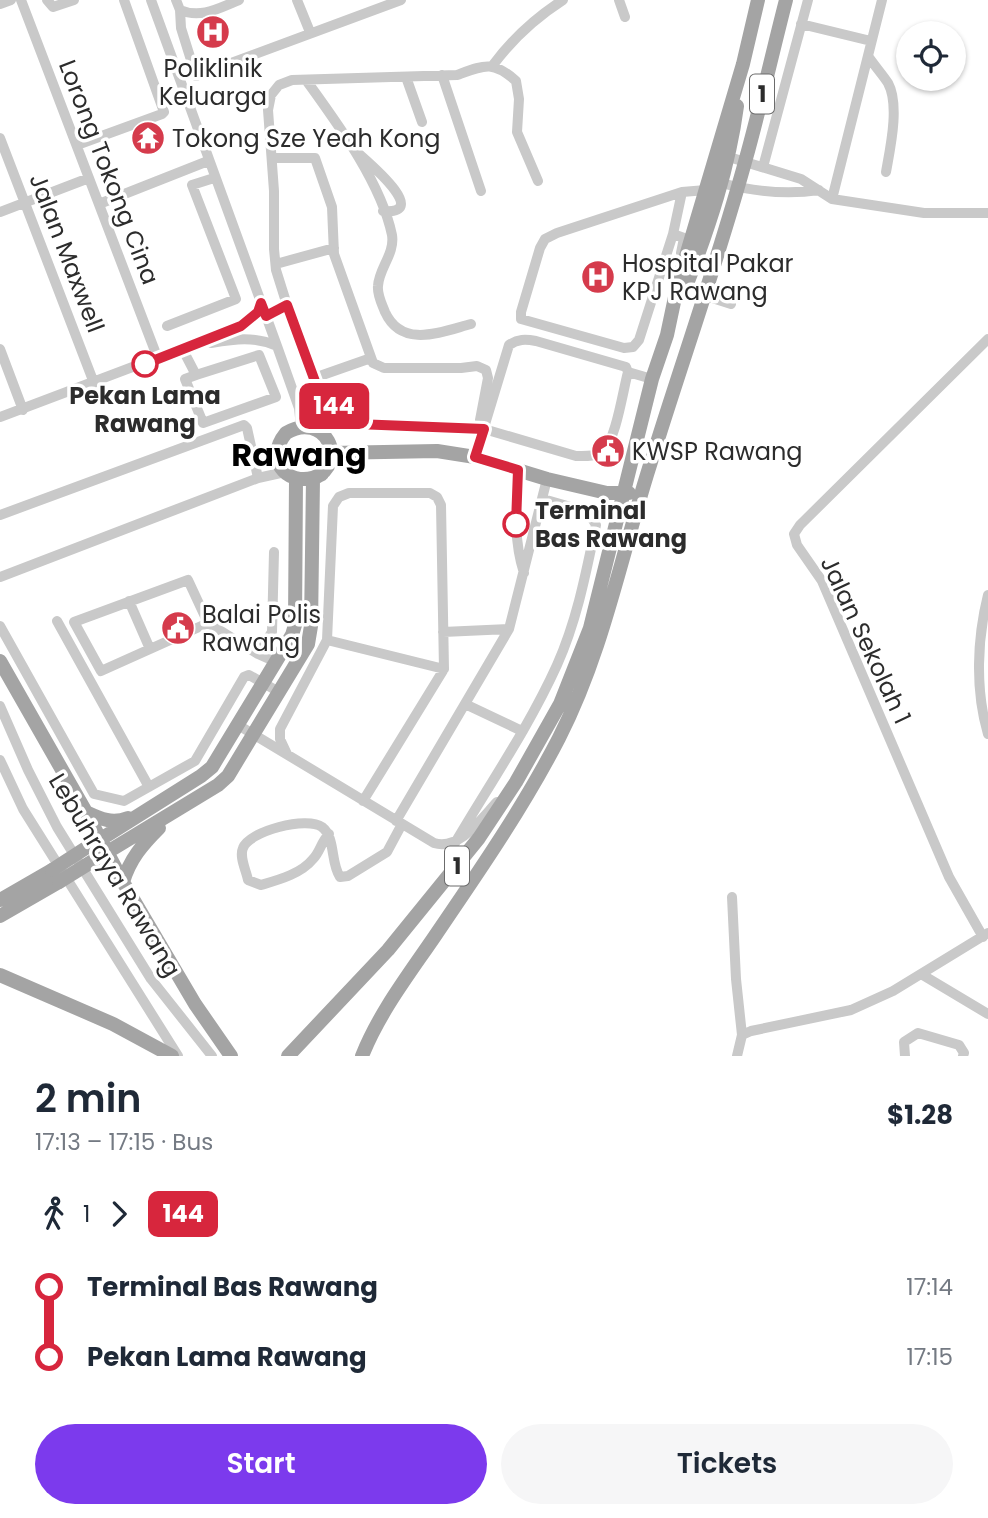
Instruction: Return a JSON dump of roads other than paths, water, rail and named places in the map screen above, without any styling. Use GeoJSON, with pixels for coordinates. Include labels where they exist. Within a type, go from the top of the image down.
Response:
{"type":"FeatureCollection","features":[{"type":"Feature","properties":{"kind":"main road","name":"1"},"geometry":{"type":"LineString","coordinates":[[288,1056],[388,950],[479,838],[516,782],[560,704],[583,646],[605,570],[652,379],[667,335],[678,283],[743,64],[758,0]]}},
{"type":"Feature","properties":{"kind":"main road","name":"1"},"geometry":{"type":"LineString","coordinates":[[362,1056],[375,1026],[481,868],[560,737],[588,670],[746,161],[786,0]]}},
{"type":"Feature","properties":{"kind":"main road"},"geometry":{"type":"LineString","coordinates":[[667,335],[701,248],[729,158],[743,64]]}},
{"type":"Feature","properties":{"kind":"main road"},"geometry":{"type":"LineString","coordinates":[[98,849],[139,814],[212,767],[292,635],[295,625],[290,476],[277,458],[278,445],[286,433],[302,427],[322,433],[331,453],[327,467],[317,476],[290,476]]}},
{"type":"Feature","properties":{"kind":"main road"},"geometry":{"type":"LineString","coordinates":[[331,453],[437,452],[475,457],[547,479],[622,495],[632,492],[649,467]]}},
{"type":"Feature","properties":{"kind":"main road"},"geometry":{"type":"LineString","coordinates":[[0,916],[98,849],[177,809],[218,785],[228,776],[310,637],[317,476]]}},
{"type":"Feature","properties":{"kind":"main road"},"geometry":{"type":"LineString","coordinates":[[576,486],[600,497],[609,512],[583,646]]}},
{"type":"Feature","properties":{"kind":"main road"},"geometry":{"type":"LineString","coordinates":[[0,661],[86,812],[98,849],[123,883],[195,1004],[231,1056]]}},
{"type":"Feature","properties":{"kind":"main road"},"geometry":{"type":"LineString","coordinates":[[123,883],[136,851],[177,809]]}},
{"type":"Feature","properties":{"kind":"main road"},"geometry":{"type":"LineString","coordinates":[[86,812],[118,822],[139,814]]}},
{"type":"Feature","properties":{"kind":"main road"},"geometry":{"type":"LineString","coordinates":[[0,900],[55,876]]}},
{"type":"Feature","properties":{"kind":"main road"},"geometry":{"type":"LineString","coordinates":[[0,975],[113,1024],[172,1056]]}},
{"type":"Feature","properties":{"kind":"street"},"geometry":{"type":"LineString","coordinates":[[0,4],[11,0]]}},
{"type":"Feature","properties":{"kind":"street","name":"Lorong Tokong Cina"},"geometry":{"type":"LineString","coordinates":[[21,0],[158,359]]}},
{"type":"Feature","properties":{"kind":"street"},"geometry":{"type":"LineString","coordinates":[[47,0],[53,7],[74,0]]}},
{"type":"Feature","properties":{"kind":"street"},"geometry":{"type":"LineString","coordinates":[[77,145],[164,111],[124,0]]}},
{"type":"Feature","properties":{"kind":"street"},"geometry":{"type":"LineString","coordinates":[[151,0],[299,408],[302,427]]}},
{"type":"Feature","properties":{"kind":"street"},"geometry":{"type":"LineString","coordinates":[[178,5],[188,13],[202,14],[237,0]]}},
{"type":"Feature","properties":{"kind":"street"},"geometry":{"type":"LineString","coordinates":[[297,0],[310,32]]}},
{"type":"Feature","properties":{"kind":"street"},"geometry":{"type":"LineString","coordinates":[[178,5],[181,28],[196,76],[401,0]]}},
{"type":"Feature","properties":{"kind":"street"},"geometry":{"type":"LineString","coordinates":[[493,65],[511,40],[543,12],[563,0]]}},
{"type":"Feature","properties":{"kind":"street"},"geometry":{"type":"LineString","coordinates":[[620,0],[625,17]]}},
{"type":"Feature","properties":{"kind":"street"},"geometry":{"type":"LineString","coordinates":[[763,167],[808,0]]}},
{"type":"Feature","properties":{"kind":"street"},"geometry":{"type":"LineString","coordinates":[[832,199],[882,0]]}},
{"type":"Feature","properties":{"kind":"street"},"geometry":{"type":"LineString","coordinates":[[163,30],[171,24],[178,5]]}},
{"type":"Feature","properties":{"kind":"street"},"geometry":{"type":"LineString","coordinates":[[801,24],[871,41]]}},
{"type":"Feature","properties":{"kind":"street"},"geometry":{"type":"LineString","coordinates":[[868,56],[890,86],[893,108],[886,172]]}},
{"type":"Feature","properties":{"kind":"street"},"geometry":{"type":"LineString","coordinates":[[538,181],[517,132],[519,99],[516,81],[493,65],[481,66],[457,75],[292,80],[279,85],[271,95],[268,110],[276,264],[287,305],[320,395],[356,424],[481,429],[576,456],[588,456],[601,452],[610,443],[628,372]]}},
{"type":"Feature","properties":{"kind":"street"},"geometry":{"type":"LineString","coordinates":[[442,75],[481,191]]}},
{"type":"Feature","properties":{"kind":"street"},"geometry":{"type":"LineString","coordinates":[[406,77],[422,121]]}},
{"type":"Feature","properties":{"kind":"street"},"geometry":{"type":"LineString","coordinates":[[306,80],[352,147],[392,236],[392,247],[378,287],[380,301],[390,322],[399,331],[433,335],[471,324]]}},
{"type":"Feature","properties":{"kind":"street","name":"Jalan Maxwell"},"geometry":{"type":"LineString","coordinates":[[0,138],[94,383]]}},
{"type":"Feature","properties":{"kind":"street"},"geometry":{"type":"LineString","coordinates":[[352,147],[385,177],[400,195],[401,204],[398,209],[393,212],[383,211]]}},
{"type":"Feature","properties":{"kind":"street"},"geometry":{"type":"LineString","coordinates":[[272,158],[315,158],[332,206],[334,248],[373,363],[384,368],[477,366],[486,370],[488,377],[475,457]]}},
{"type":"Feature","properties":{"kind":"street"},"geometry":{"type":"LineString","coordinates":[[729,158],[801,179],[832,199],[924,213],[988,213]]}},
{"type":"Feature","properties":{"kind":"street"},"geometry":{"type":"LineString","coordinates":[[99,204],[208,161]]}},
{"type":"Feature","properties":{"kind":"street"},"geometry":{"type":"LineString","coordinates":[[0,212],[89,178]]}},
{"type":"Feature","properties":{"kind":"street"},"geometry":{"type":"LineString","coordinates":[[167,326],[236,299],[192,185],[214,178]]}},
{"type":"Feature","properties":{"kind":"street"},"geometry":{"type":"LineString","coordinates":[[721,183],[799,193],[820,190]]}},
{"type":"Feature","properties":{"kind":"street"},"geometry":{"type":"LineString","coordinates":[[682,192],[673,234],[639,340],[633,347],[624,348],[521,319],[540,248],[545,239],[682,192],[706,190]]}},
{"type":"Feature","properties":{"kind":"street"},"geometry":{"type":"LineString","coordinates":[[667,335],[666,312],[684,238],[673,234]]}},
{"type":"Feature","properties":{"kind":"street"},"geometry":{"type":"LineString","coordinates":[[276,264],[334,248]]}},
{"type":"Feature","properties":{"kind":"street"},"geometry":{"type":"LineString","coordinates":[[706,296],[731,304]]}},
{"type":"Feature","properties":{"kind":"street"},"geometry":{"type":"LineString","coordinates":[[2,419],[183,350],[251,320],[261,303]]}},
{"type":"Feature","properties":{"kind":"street"},"geometry":{"type":"LineString","coordinates":[[266,316],[287,305]]}},
{"type":"Feature","properties":{"kind":"street"},"geometry":{"type":"LineString","coordinates":[[195,345],[242,338],[262,340],[277,346]]}},
{"type":"Feature","properties":{"kind":"street","name":"Jalan Sekolah 1"},"geometry":{"type":"LineString","coordinates":[[985,935],[948,877],[822,582],[797,545],[794,534],[988,339]]}},
{"type":"Feature","properties":{"kind":"street"},"geometry":{"type":"LineString","coordinates":[[481,429],[509,345],[516,341],[536,341],[625,367],[628,372],[652,379]]}},
{"type":"Feature","properties":{"kind":"street"},"geometry":{"type":"LineString","coordinates":[[0,349],[23,410]]}},
{"type":"Feature","properties":{"kind":"street"},"geometry":{"type":"LineString","coordinates":[[183,350],[197,375]]}},
{"type":"Feature","properties":{"kind":"street"},"geometry":{"type":"LineString","coordinates":[[259,355],[276,397],[203,423],[185,379],[197,375],[259,355]]}},
{"type":"Feature","properties":{"kind":"street"},"geometry":{"type":"LineString","coordinates":[[314,378],[370,358]]}},
{"type":"Feature","properties":{"kind":"street"},"geometry":{"type":"LineString","coordinates":[[0,515],[244,425],[247,428],[257,478]]}},
{"type":"Feature","properties":{"kind":"street"},"geometry":{"type":"LineString","coordinates":[[518,470],[515,515],[517,553],[524,573]]}},
{"type":"Feature","properties":{"kind":"street"},"geometry":{"type":"LineString","coordinates":[[0,577],[257,478],[290,476]]}},
{"type":"Feature","properties":{"kind":"street"},"geometry":{"type":"LineString","coordinates":[[329,834],[323,840],[315,858],[285,878],[261,885],[248,880],[241,853],[244,844],[257,833],[306,822],[317,824],[329,834],[335,869],[340,877],[348,876],[387,852],[399,822],[509,629],[547,479]]}},
{"type":"Feature","properties":{"kind":"street"},"geometry":{"type":"LineString","coordinates":[[287,754],[280,739],[281,729],[327,640],[333,506],[339,497],[349,492],[430,493],[437,497],[440,505],[444,668],[363,800]]}},
{"type":"Feature","properties":{"kind":"street"},"geometry":{"type":"LineString","coordinates":[[454,843],[522,730],[556,666],[580,603],[596,525],[588,512],[543,499]]}},
{"type":"Feature","properties":{"kind":"street"},"geometry":{"type":"LineString","coordinates":[[258,654],[272,632],[274,552]]}},
{"type":"Feature","properties":{"kind":"street"},"geometry":{"type":"LineString","coordinates":[[208,623],[101,671],[74,622],[188,580],[208,623],[276,662]]}},
{"type":"Feature","properties":{"kind":"street"},"geometry":{"type":"LineString","coordinates":[[988,595],[981,622],[979,671],[983,718],[988,733]]}},
{"type":"Feature","properties":{"kind":"street"},"geometry":{"type":"LineString","coordinates":[[129,601],[150,649]]}},
{"type":"Feature","properties":{"kind":"street"},"geometry":{"type":"LineString","coordinates":[[57,621],[149,787]]}},
{"type":"Feature","properties":{"kind":"street"},"geometry":{"type":"LineString","coordinates":[[0,626],[94,794],[124,801],[195,761],[244,677],[249,675],[279,692]]}},
{"type":"Feature","properties":{"kind":"street"},"geometry":{"type":"LineString","coordinates":[[443,632],[509,629]]}},
{"type":"Feature","properties":{"kind":"street"},"geometry":{"type":"LineString","coordinates":[[327,640],[444,668]]}},
{"type":"Feature","properties":{"kind":"street"},"geometry":{"type":"LineString","coordinates":[[465,704],[522,730]]}},
{"type":"Feature","properties":{"kind":"street","name":"Lebuhraya Rawang"},"geometry":{"type":"LineString","coordinates":[[0,706],[16,746],[57,827],[151,979],[212,1056]]}},
{"type":"Feature","properties":{"kind":"street"},"geometry":{"type":"LineString","coordinates":[[238,725],[434,843],[442,845],[454,843],[516,782]]}},
{"type":"Feature","properties":{"kind":"street","name":"Lebuhraya Rawang"},"geometry":{"type":"LineString","coordinates":[[0,760],[23,809],[178,1056]]}},
{"type":"Feature","properties":{"kind":"street"},"geometry":{"type":"LineString","coordinates":[[732,897],[742,1035],[737,1056]]}},
{"type":"Feature","properties":{"kind":"street"},"geometry":{"type":"LineString","coordinates":[[742,1035],[851,1010],[893,991],[985,935]]}},
{"type":"Feature","properties":{"kind":"street"},"geometry":{"type":"LineString","coordinates":[[921,974],[988,1014]]}},
{"type":"Feature","properties":{"kind":"street"},"geometry":{"type":"LineString","coordinates":[[905,1056],[904,1042],[918,1033],[944,1043],[959,1045],[963,1056]]}},
{"type":"Feature","properties":{"kind":"place","name":"Poliklinik Keluarga"},"geometry":{"type":"Point","coordinates":[213,32]}},
{"type":"Feature","properties":{"kind":"place","name":"Tokong Sze Yeah Kong"},"geometry":{"type":"Point","coordinates":[148,138]}},
{"type":"Feature","properties":{"kind":"place","name":"Hospital Pakar KPJ Rawang"},"geometry":{"type":"Point","coordinates":[598,277]}},
{"type":"Feature","properties":{"kind":"place","name":"Pekan Lama Rawang"},"geometry":{"type":"Point","coordinates":[145,364]}},
{"type":"Feature","properties":{"kind":"place","name":"KWSP Rawang"},"geometry":{"type":"Point","coordinates":[608,451]}},
{"type":"Feature","properties":{"kind":"place","name":"Terminal Bas Rawang"},"geometry":{"type":"Point","coordinates":[516,524]}},
{"type":"Feature","properties":{"kind":"place","name":"Balai Polis Rawang"},"geometry":{"type":"Point","coordinates":[178,628]}},
{"type":"Feature","properties":{"kind":"district","name":"Rawang"},"geometry":{"type":"Point","coordinates":[299,454]}}]}
